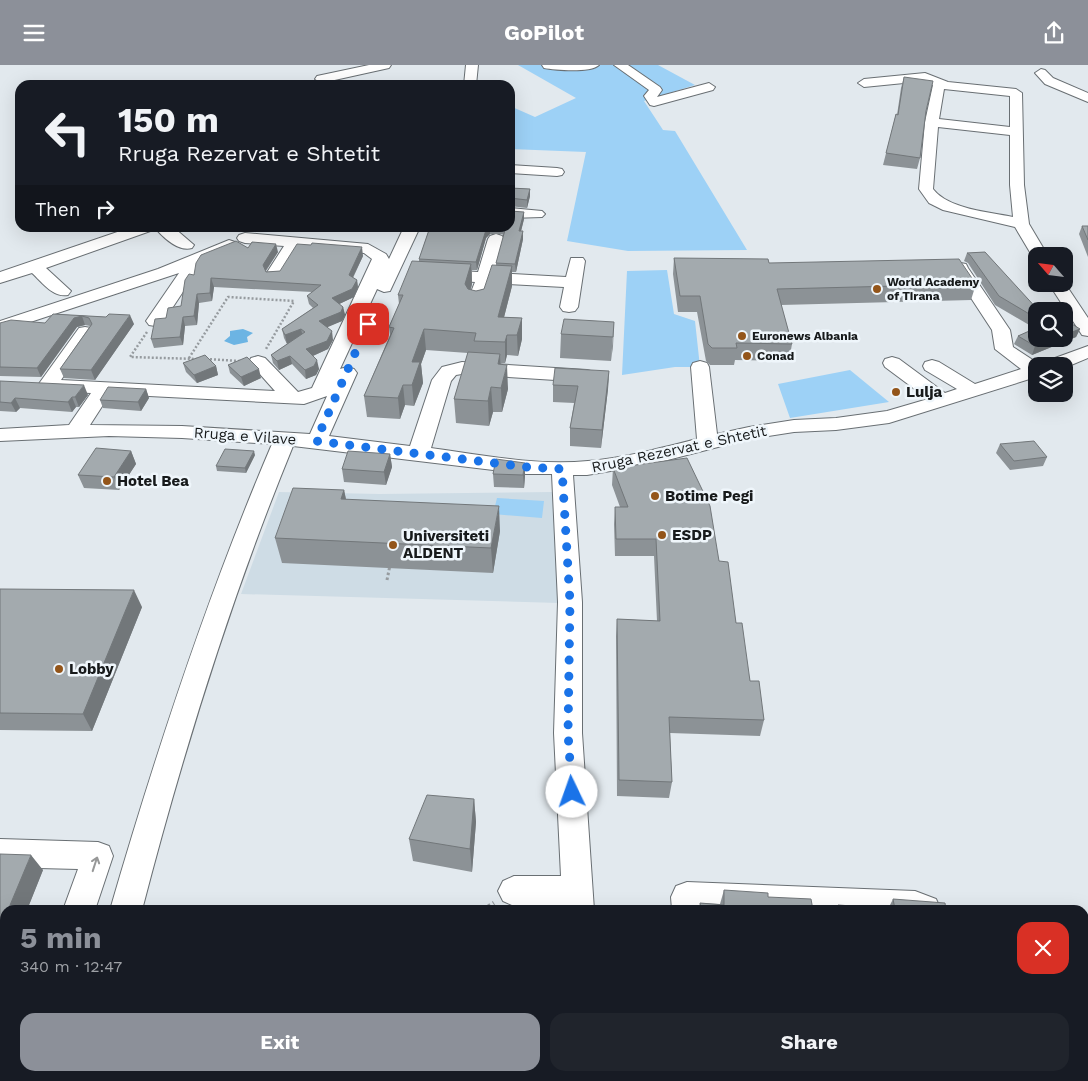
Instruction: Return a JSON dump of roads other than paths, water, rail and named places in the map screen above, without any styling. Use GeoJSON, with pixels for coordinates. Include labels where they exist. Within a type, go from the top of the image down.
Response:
{"type":"FeatureCollection","features":[{"type":"Feature","properties":{"kind":"street"},"geometry":{"type":"LineString","coordinates":[[321,79],[385,65]]}},
{"type":"Feature","properties":{"kind":"street"},"geometry":{"type":"LineString","coordinates":[[470,80],[472,65]]}},
{"type":"Feature","properties":{"kind":"street"},"geometry":{"type":"LineString","coordinates":[[548,65],[563,67],[593,65]]}},
{"type":"Feature","properties":{"kind":"street"},"geometry":{"type":"LineString","coordinates":[[620,65],[656,90],[650,97],[654,103],[709,87]]}},
{"type":"Feature","properties":{"kind":"street"},"geometry":{"type":"LineString","coordinates":[[1041,73],[1050,81],[1088,98]]}},
{"type":"Feature","properties":{"kind":"street"},"geometry":{"type":"LineString","coordinates":[[864,83],[925,77],[946,85]]}},
{"type":"Feature","properties":{"kind":"street"},"geometry":{"type":"LineString","coordinates":[[1021,224],[948,207],[934,200],[926,189],[932,122],[939,85],[1016,93],[1021,224],[1035,247]]}},
{"type":"Feature","properties":{"kind":"street"},"geometry":{"type":"LineString","coordinates":[[932,122],[1016,132]]}},
{"type":"Feature","properties":{"kind":"street"},"geometry":{"type":"LineString","coordinates":[[515,169],[556,172]]}},
{"type":"Feature","properties":{"kind":"street"},"geometry":{"type":"LineString","coordinates":[[515,213],[538,214]]}},
{"type":"Feature","properties":{"kind":"street"},"geometry":{"type":"LineString","coordinates":[[0,278],[133,232]]}},
{"type":"Feature","properties":{"kind":"street"},"geometry":{"type":"LineString","coordinates":[[169,232],[186,245]]}},
{"type":"Feature","properties":{"kind":"street"},"geometry":{"type":"LineString","coordinates":[[0,327],[164,273],[258,232]]}},
{"type":"Feature","properties":{"kind":"street","name":"Rruga e Vilave"},"geometry":{"type":"LineString","coordinates":[[0,435],[76,431],[173,432],[316,441],[397,273],[401,253],[410,232]]}},
{"type":"Feature","properties":{"kind":"street"},"geometry":{"type":"LineString","coordinates":[[245,238],[368,249],[378,253],[401,253]]}},
{"type":"Feature","properties":{"kind":"street"},"geometry":{"type":"LineString","coordinates":[[477,304],[496,239]]}},
{"type":"Feature","properties":{"kind":"street"},"geometry":{"type":"LineString","coordinates":[[274,274],[295,241]]}},
{"type":"Feature","properties":{"kind":"street"},"geometry":{"type":"LineString","coordinates":[[86,332],[40,385],[310,397],[323,389],[381,261],[378,253]]}},
{"type":"Feature","properties":{"kind":"street"},"geometry":{"type":"LineString","coordinates":[[155,321],[196,259]]}},
{"type":"Feature","properties":{"kind":"street"},"geometry":{"type":"LineString","coordinates":[[569,307],[577,261]]}},
{"type":"Feature","properties":{"kind":"street"},"geometry":{"type":"LineString","coordinates":[[34,266],[62,291]]}},
{"type":"Feature","properties":{"kind":"street"},"geometry":{"type":"LineString","coordinates":[[943,267],[960,267],[1001,330],[1004,349],[1028,366]]}},
{"type":"Feature","properties":{"kind":"street"},"geometry":{"type":"LineString","coordinates":[[422,275],[574,282]]}},
{"type":"Feature","properties":{"kind":"street"},"geometry":{"type":"LineString","coordinates":[[1063,293],[1088,331]]}},
{"type":"Feature","properties":{"kind":"street"},"geometry":{"type":"LineString","coordinates":[[1073,358],[1088,352]]}},
{"type":"Feature","properties":{"kind":"street"},"geometry":{"type":"LineString","coordinates":[[258,362],[292,397]]}},
{"type":"Feature","properties":{"kind":"street"},"geometry":{"type":"LineString","coordinates":[[892,363],[942,400]]}},
{"type":"Feature","properties":{"kind":"street"},"geometry":{"type":"LineString","coordinates":[[932,366],[973,391]]}},
{"type":"Feature","properties":{"kind":"street"},"geometry":{"type":"LineString","coordinates":[[700,367],[708,443]]}},
{"type":"Feature","properties":{"kind":"street"},"geometry":{"type":"LineString","coordinates":[[418,455],[442,380],[449,371],[462,368],[590,376]]}},
{"type":"Feature","properties":{"kind":"street","name":"Rruga Rezervat e Shtetit"},"geometry":{"type":"LineString","coordinates":[[316,441],[526,467],[562,469],[613,465],[749,433],[794,426],[836,424],[889,417],[1028,374]]}},
{"type":"Feature","properties":{"kind":"street"},"geometry":{"type":"LineString","coordinates":[[76,431],[103,389]]}},
{"type":"Feature","properties":{"kind":"street"},"geometry":{"type":"LineString","coordinates":[[127,905],[149,824],[213,620],[256,505],[285,439]]}},
{"type":"Feature","properties":{"kind":"street"},"geometry":{"type":"LineString","coordinates":[[514,891],[578,901],[568,733],[570,602],[562,469]]}},
{"type":"Feature","properties":{"kind":"street"},"geometry":{"type":"LineString","coordinates":[[0,853],[98,856],[81,905]]}},
{"type":"Feature","properties":{"kind":"street"},"geometry":{"type":"LineString","coordinates":[[688,905],[687,897],[889,905]]}},
{"type":"Feature","properties":{"kind":"place","name":"World Academy of Tirana"},"geometry":{"type":"Point","coordinates":[877,289]}},
{"type":"Feature","properties":{"kind":"place","name":"Euronews Albania"},"geometry":{"type":"Point","coordinates":[742,336]}},
{"type":"Feature","properties":{"kind":"place","name":"Conad"},"geometry":{"type":"Point","coordinates":[747,356]}},
{"type":"Feature","properties":{"kind":"place","name":"Lulja"},"geometry":{"type":"Point","coordinates":[896,392]}},
{"type":"Feature","properties":{"kind":"place","name":"Hotel Bea"},"geometry":{"type":"Point","coordinates":[107,481]}},
{"type":"Feature","properties":{"kind":"place","name":"Botime Pegi"},"geometry":{"type":"Point","coordinates":[655,496]}},
{"type":"Feature","properties":{"kind":"place","name":"ESDP"},"geometry":{"type":"Point","coordinates":[662,535]}},
{"type":"Feature","properties":{"kind":"place","name":"Universiteti ALDENT"},"geometry":{"type":"Point","coordinates":[393,545]}},
{"type":"Feature","properties":{"kind":"place","name":"Lobby"},"geometry":{"type":"Point","coordinates":[59,669]}}]}
